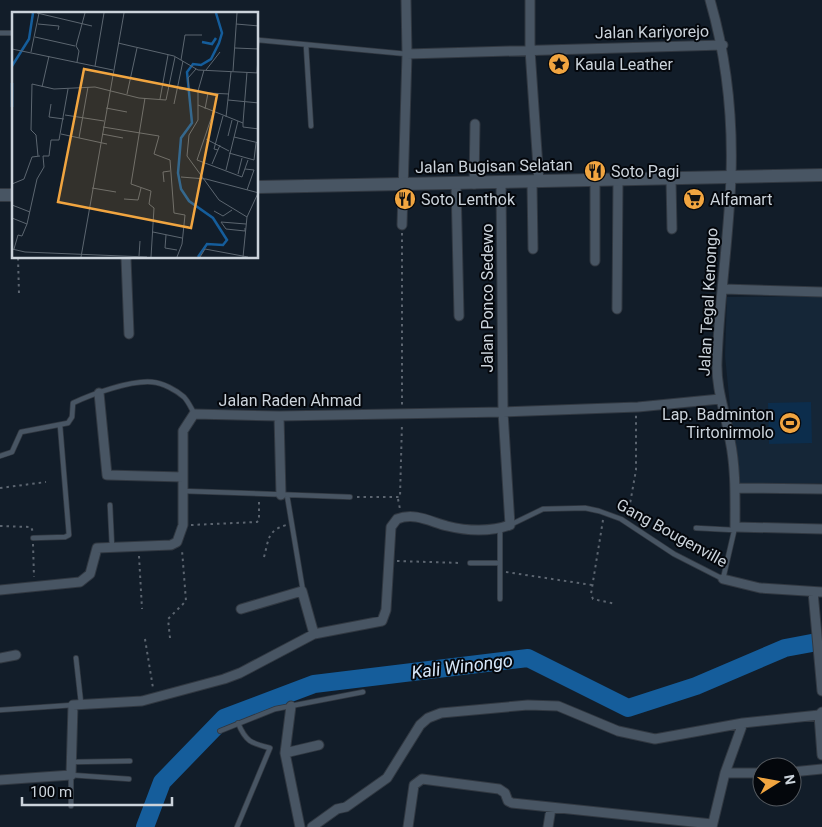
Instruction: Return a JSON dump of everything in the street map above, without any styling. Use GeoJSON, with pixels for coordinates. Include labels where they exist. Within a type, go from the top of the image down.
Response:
{"type":"FeatureCollection","features":[{"type":"Feature","properties":{"kind":"street"},"geometry":{"type":"LineString","coordinates":[[402,225],[407,54],[406,0]]}},
{"type":"Feature","properties":{"kind":"street"},"geometry":{"type":"LineString","coordinates":[[530,0],[535,182],[533,249]]}},
{"type":"Feature","properties":{"kind":"street"},"geometry":{"type":"LineString","coordinates":[[710,0],[722,45]]}},
{"type":"Feature","properties":{"kind":"street","name":"Jalan Kariyorejo"},"geometry":{"type":"LineString","coordinates":[[407,54],[722,45],[729,91],[731,177]]}},
{"type":"Feature","properties":{"kind":"street"},"geometry":{"type":"LineString","coordinates":[[474,184],[475,124]]}},
{"type":"Feature","properties":{"kind":"street","name":"Jalan Bugisan Selatan"},"geometry":{"type":"LineString","coordinates":[[259,187],[402,183],[474,184],[822,175]]}},
{"type":"Feature","properties":{"kind":"street","name":"Jalan Tegal Kenongo"},"geometry":{"type":"LineString","coordinates":[[731,177],[717,361],[720,399],[731,443],[736,488],[735,529]]}},
{"type":"Feature","properties":{"kind":"street"},"geometry":{"type":"LineString","coordinates":[[671,179],[672,229]]}},
{"type":"Feature","properties":{"kind":"street"},"geometry":{"type":"LineString","coordinates":[[595,180],[596,261]]}},
{"type":"Feature","properties":{"kind":"street"},"geometry":{"type":"LineString","coordinates":[[617,309],[618,180]]}},
{"type":"Feature","properties":{"kind":"street","name":"Jalan Ponco Sedewo"},"geometry":{"type":"LineString","coordinates":[[501,183],[503,412],[510,520]]}},
{"type":"Feature","properties":{"kind":"street"},"geometry":{"type":"LineString","coordinates":[[456,184],[459,316]]}},
{"type":"Feature","properties":{"kind":"street"},"geometry":{"type":"LineString","coordinates":[[126,259],[129,334]]}},
{"type":"Feature","properties":{"kind":"street"},"geometry":{"type":"LineString","coordinates":[[723,289],[822,292]]}},
{"type":"Feature","properties":{"kind":"street"},"geometry":{"type":"LineString","coordinates":[[99,393],[106,475],[183,477]]}},
{"type":"Feature","properties":{"kind":"street","name":"Jalan Raden Ahmad"},"geometry":{"type":"LineString","coordinates":[[194,414],[279,416],[503,412],[635,406],[720,399]]}},
{"type":"Feature","properties":{"kind":"street"},"geometry":{"type":"LineString","coordinates":[[0,590],[83,581],[90,574],[94,550],[139,545],[171,545],[178,540],[184,526],[184,430],[194,414]]}},
{"type":"Feature","properties":{"kind":"street"},"geometry":{"type":"LineString","coordinates":[[279,416],[284,495]]}},
{"type":"Feature","properties":{"kind":"street"},"geometry":{"type":"LineString","coordinates":[[736,488],[822,489]]}},
{"type":"Feature","properties":{"kind":"street"},"geometry":{"type":"LineString","coordinates":[[0,780],[71,775],[77,704],[155,698],[232,676],[314,634],[383,620],[386,610],[387,560],[391,526],[401,518],[420,518],[448,526],[466,528],[500,529],[510,520]]}},
{"type":"Feature","properties":{"kind":"street"},"geometry":{"type":"LineString","coordinates":[[735,529],[822,529]]}},
{"type":"Feature","properties":{"kind":"street","name":"Gang Bougenville"},"geometry":{"type":"LineString","coordinates":[[723,578],[760,588],[818,592]]}},
{"type":"Feature","properties":{"kind":"street"},"geometry":{"type":"LineString","coordinates":[[241,609],[303,591],[314,634]]}},
{"type":"Feature","properties":{"kind":"street"},"geometry":{"type":"LineString","coordinates":[[818,592],[815,619],[822,691]]}},
{"type":"Feature","properties":{"kind":"street"},"geometry":{"type":"LineString","coordinates":[[0,658],[16,655]]}},
{"type":"Feature","properties":{"kind":"street"},"geometry":{"type":"LineString","coordinates":[[312,827],[387,778],[420,725],[428,718],[440,713],[528,705],[550,705],[618,731],[655,740],[743,723],[821,713],[822,755]]}},
{"type":"Feature","properties":{"kind":"street"},"geometry":{"type":"LineString","coordinates":[[291,706],[285,752],[300,827]]}},
{"type":"Feature","properties":{"kind":"street"},"geometry":{"type":"LineString","coordinates":[[408,827],[414,785],[422,779],[499,789],[505,793],[508,801],[512,803],[712,825],[725,773],[743,723]]}},
{"type":"Feature","properties":{"kind":"street"},"geometry":{"type":"LineString","coordinates":[[285,752],[319,745]]}},
{"type":"Feature","properties":{"kind":"street"},"geometry":{"type":"LineString","coordinates":[[802,771],[822,769]]}},
{"type":"Feature","properties":{"kind":"street"},"geometry":{"type":"LineString","coordinates":[[725,773],[752,773]]}},
{"type":"Feature","properties":{"kind":"street"},"geometry":{"type":"LineString","coordinates":[[548,827],[551,808]]}},
{"type":"Feature","properties":{"kind":"lane"},"geometry":{"type":"LineString","coordinates":[[259,40],[407,54]]}},
{"type":"Feature","properties":{"kind":"lane"},"geometry":{"type":"LineString","coordinates":[[306,45],[311,126]]}},
{"type":"Feature","properties":{"kind":"lane"},"geometry":{"type":"LineString","coordinates":[[0,456],[12,452],[21,432],[68,423],[72,418],[72,404],[99,393],[130,385],[155,382],[172,389],[183,396],[194,414]]}},
{"type":"Feature","properties":{"kind":"lane"},"geometry":{"type":"LineString","coordinates":[[33,538],[65,537],[70,534],[60,425]]}},
{"type":"Feature","properties":{"kind":"lane"},"geometry":{"type":"LineString","coordinates":[[183,491],[350,497]]}},
{"type":"Feature","properties":{"kind":"lane"},"geometry":{"type":"LineString","coordinates":[[284,495],[303,591]]}},
{"type":"Feature","properties":{"kind":"lane"},"geometry":{"type":"LineString","coordinates":[[110,505],[112,547]]}},
{"type":"Feature","properties":{"kind":"lane","name":"Gang Bougenville"},"geometry":{"type":"LineString","coordinates":[[510,520],[543,509],[585,508],[604,512],[621,519],[682,559],[723,578]]}},
{"type":"Feature","properties":{"kind":"lane"},"geometry":{"type":"LineString","coordinates":[[696,528],[735,529],[723,578]]}},
{"type":"Feature","properties":{"kind":"lane"},"geometry":{"type":"LineString","coordinates":[[500,529],[500,599]]}},
{"type":"Feature","properties":{"kind":"lane"},"geometry":{"type":"LineString","coordinates":[[470,563],[500,563]]}},
{"type":"Feature","properties":{"kind":"lane"},"geometry":{"type":"LineString","coordinates":[[0,710],[77,704],[76,658]]}},
{"type":"Feature","properties":{"kind":"lane"},"geometry":{"type":"LineString","coordinates":[[220,731],[258,714],[363,692]]}},
{"type":"Feature","properties":{"kind":"lane"},"geometry":{"type":"LineString","coordinates":[[237,827],[270,748],[255,744],[245,738],[238,723]]}},
{"type":"Feature","properties":{"kind":"lane"},"geometry":{"type":"LineString","coordinates":[[71,762],[130,761]]}},
{"type":"Feature","properties":{"kind":"lane"},"geometry":{"type":"LineString","coordinates":[[70,806],[71,775],[129,779]]}},
{"type":"Feature","properties":{"kind":"path"},"geometry":{"type":"LineString","coordinates":[[350,497],[400,497],[402,225]]}},
{"type":"Feature","properties":{"kind":"path"},"geometry":{"type":"LineString","coordinates":[[18,259],[20,294]]}},
{"type":"Feature","properties":{"kind":"path"},"geometry":{"type":"LineString","coordinates":[[629,513],[637,456],[635,406]]}},
{"type":"Feature","properties":{"kind":"path"},"geometry":{"type":"LineString","coordinates":[[0,488],[46,482]]}},
{"type":"Feature","properties":{"kind":"path"},"geometry":{"type":"LineString","coordinates":[[184,526],[256,522],[259,520],[259,494]]}},
{"type":"Feature","properties":{"kind":"path"},"geometry":{"type":"LineString","coordinates":[[604,512],[592,585],[593,599],[616,604]]}},
{"type":"Feature","properties":{"kind":"path"},"geometry":{"type":"LineString","coordinates":[[264,557],[273,530],[291,523]]}},
{"type":"Feature","properties":{"kind":"path"},"geometry":{"type":"LineString","coordinates":[[0,526],[31,527],[35,587]]}},
{"type":"Feature","properties":{"kind":"path"},"geometry":{"type":"LineString","coordinates":[[170,638],[168,619],[186,601],[182,554],[178,540]]}},
{"type":"Feature","properties":{"kind":"path"},"geometry":{"type":"LineString","coordinates":[[139,545],[142,609]]}},
{"type":"Feature","properties":{"kind":"path"},"geometry":{"type":"LineString","coordinates":[[387,560],[470,563]]}},
{"type":"Feature","properties":{"kind":"path"},"geometry":{"type":"LineString","coordinates":[[501,571],[592,585]]}},
{"type":"Feature","properties":{"kind":"path"},"geometry":{"type":"LineString","coordinates":[[145,639],[155,698]]}},
{"type":"Feature","properties":{"kind":"shaded area"},"geometry":{"type":"Polygon","coordinates":[[[822,296],[822,483],[738,486],[725,356],[727,297],[822,296]]]}},
{"type":"Feature","properties":{"kind":"shaded area","name":"Lap. Badminton Tirtonirmolo"},"geometry":{"type":"Polygon","coordinates":[[[811,402],[812,443],[769,444],[768,403],[811,402]]]}},
{"type":"Feature","properties":{"kind":"waterway","name":"Kali Winongo"},"geometry":{"type":"LineString","coordinates":[[145,827],[162,782],[224,718],[314,684],[528,658],[628,708],[696,686],[785,648],[822,641]]}},
{"type":"Feature","properties":{"kind":"place","name":"Kaula Leather"},"geometry":{"type":"Point","coordinates":[559,64]}},
{"type":"Feature","properties":{"kind":"place","name":"Soto Pagi"},"geometry":{"type":"Point","coordinates":[595,171]}},
{"type":"Feature","properties":{"kind":"place","name":"Soto Lenthok"},"geometry":{"type":"Point","coordinates":[405,199]}},
{"type":"Feature","properties":{"kind":"place","name":"Alfamart"},"geometry":{"type":"Point","coordinates":[694,199]}},
{"type":"Feature","properties":{"kind":"place","name":"Lap. Badminton Tirtonirmolo"},"geometry":{"type":"Point","coordinates":[790,423]}}]}
